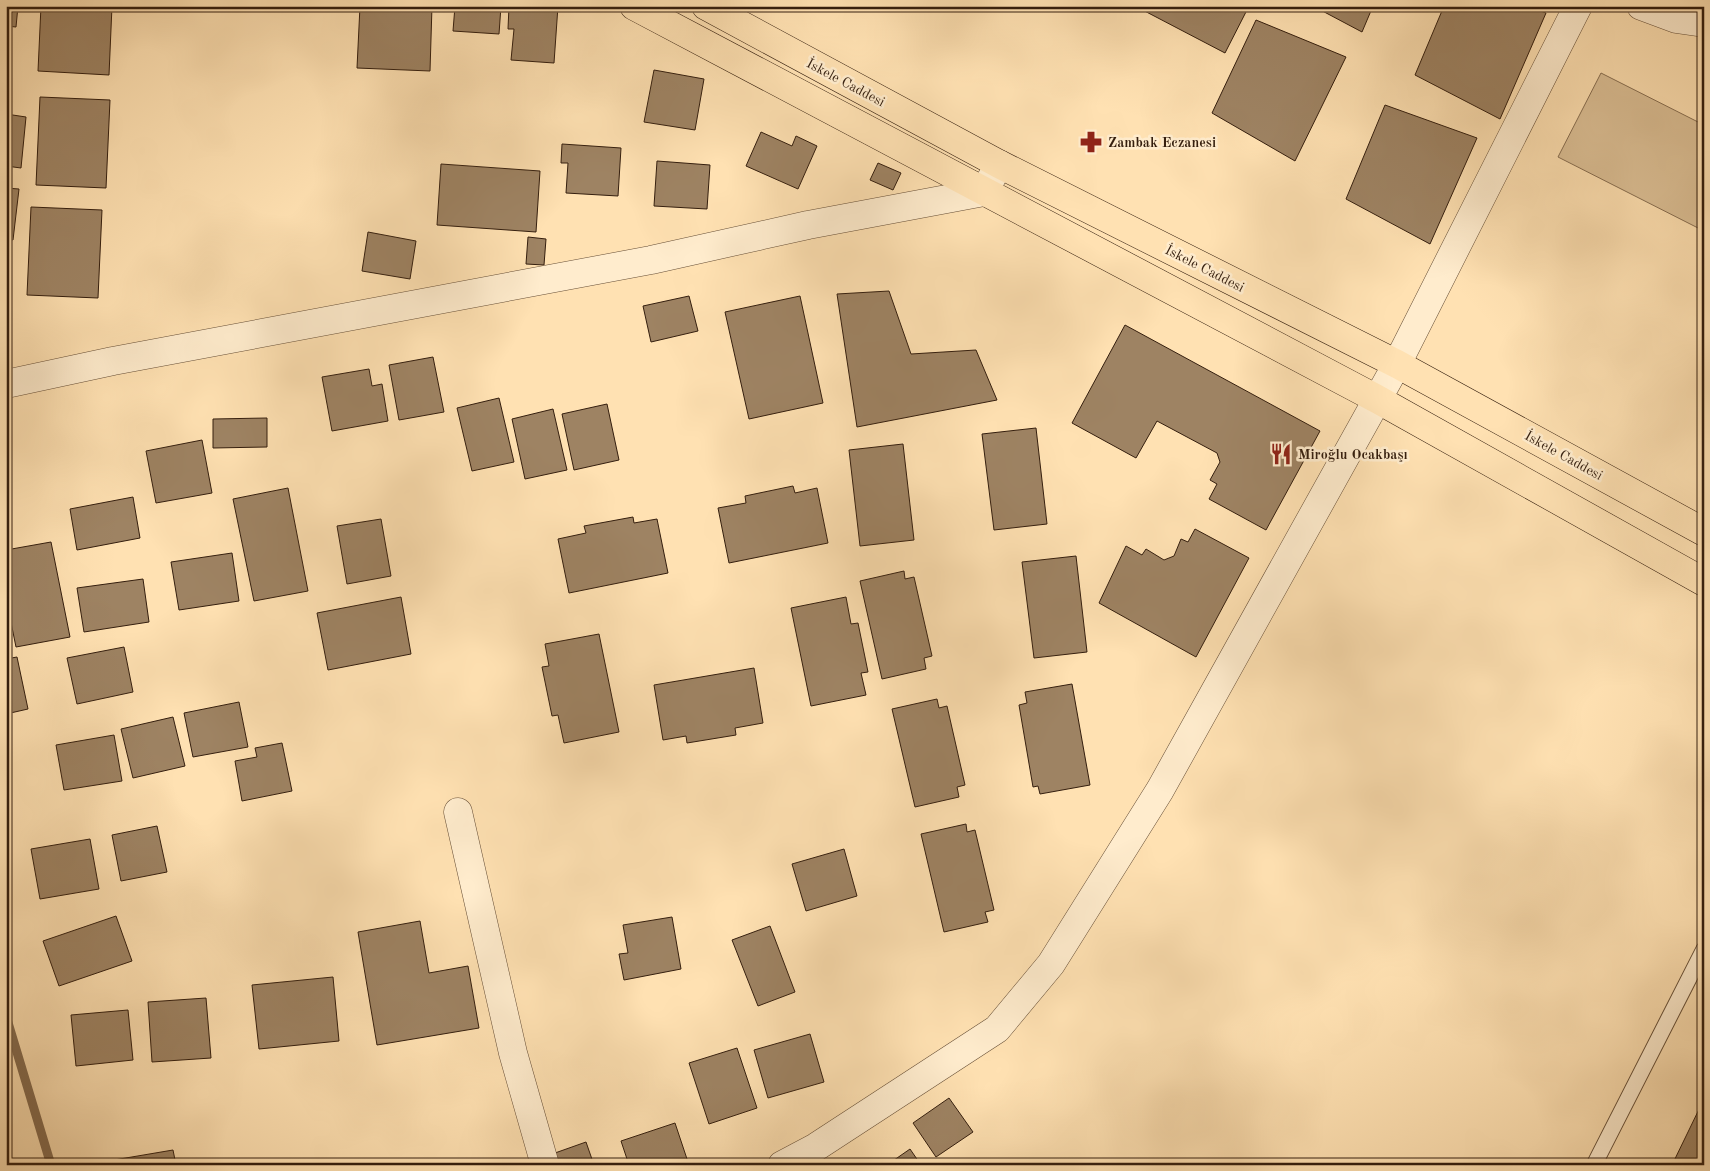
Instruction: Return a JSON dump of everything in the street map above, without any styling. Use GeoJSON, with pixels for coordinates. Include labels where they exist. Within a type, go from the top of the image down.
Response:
{"type":"FeatureCollection","features":[{"type":"Feature","properties":{"kind":"main road"},"geometry":{"type":"LineString","coordinates":[[634,6],[1377,399],[1704,582]]}},
{"type":"Feature","properties":{"kind":"main road","name":"İskele Caddesi"},"geometry":{"type":"LineString","coordinates":[[706,6],[999,164],[1397,364],[1704,532]]}},
{"type":"Feature","properties":{"kind":"street"},"geometry":{"type":"LineString","coordinates":[[782,1165],[816,1147],[997,1028],[1051,964],[1160,790],[1397,364],[1578,6]]}},
{"type":"Feature","properties":{"kind":"street"},"geometry":{"type":"LineString","coordinates":[[1641,6],[1676,19],[1704,24]]}},
{"type":"Feature","properties":{"kind":"street"},"geometry":{"type":"LineString","coordinates":[[6,384],[113,361],[651,260],[808,225],[984,192],[999,164]]}},
{"type":"Feature","properties":{"kind":"street"},"geometry":{"type":"LineString","coordinates":[[458,812],[513,1053],[545,1165]]}},
{"type":"Feature","properties":{"kind":"lane"},"geometry":{"type":"LineString","coordinates":[[1594,1165],[1704,948]]}},
{"type":"Feature","properties":{"kind":"shaded area"},"geometry":{"type":"Polygon","coordinates":[[[1601,73],[1704,125],[1704,227],[1702,230],[1558,157],[1601,73]]]}},
{"type":"Feature","properties":{"kind":"building"},"geometry":{"type":"Polygon","coordinates":[[[6,6],[18,6],[16,27],[6,26],[6,6]]]}},
{"type":"Feature","properties":{"kind":"building"},"geometry":{"type":"Polygon","coordinates":[[[41,6],[112,6],[109,75],[38,71],[41,6]]]}},
{"type":"Feature","properties":{"kind":"building"},"geometry":{"type":"Polygon","coordinates":[[[360,6],[432,6],[430,71],[357,68],[360,6]]]}},
{"type":"Feature","properties":{"kind":"building"},"geometry":{"type":"Polygon","coordinates":[[[455,6],[501,6],[499,34],[453,31],[455,6]]]}},
{"type":"Feature","properties":{"kind":"building"},"geometry":{"type":"Polygon","coordinates":[[[509,6],[558,6],[554,63],[511,60],[514,29],[508,29],[509,6]]]}},
{"type":"Feature","properties":{"kind":"building"},"geometry":{"type":"Polygon","coordinates":[[[1135,6],[1249,6],[1225,53],[1135,6]]]}},
{"type":"Feature","properties":{"kind":"building"},"geometry":{"type":"Polygon","coordinates":[[[1313,6],[1373,6],[1362,32],[1313,6]]]}},
{"type":"Feature","properties":{"kind":"building"},"geometry":{"type":"Polygon","coordinates":[[[1444,6],[1527,6],[1546,13],[1500,119],[1415,75],[1444,6]]]}},
{"type":"Feature","properties":{"kind":"building"},"geometry":{"type":"Polygon","coordinates":[[[1256,20],[1346,57],[1295,161],[1212,113],[1256,20]]]}},
{"type":"Feature","properties":{"kind":"building"},"geometry":{"type":"Polygon","coordinates":[[[654,70],[704,79],[695,130],[644,122],[654,70]]]}},
{"type":"Feature","properties":{"kind":"building"},"geometry":{"type":"Polygon","coordinates":[[[40,97],[110,100],[106,188],[36,185],[40,97]]]}},
{"type":"Feature","properties":{"kind":"building"},"geometry":{"type":"Polygon","coordinates":[[[1385,105],[1477,138],[1430,244],[1346,199],[1385,105]]]}},
{"type":"Feature","properties":{"kind":"building"},"geometry":{"type":"Polygon","coordinates":[[[6,114],[26,117],[21,168],[6,166],[6,114]]]}},
{"type":"Feature","properties":{"kind":"building"},"geometry":{"type":"Polygon","coordinates":[[[761,132],[792,146],[796,136],[817,146],[798,189],[746,166],[761,132]]]}},
{"type":"Feature","properties":{"kind":"building"},"geometry":{"type":"Polygon","coordinates":[[[562,144],[621,148],[618,196],[566,193],[568,163],[561,163],[562,144]]]}},
{"type":"Feature","properties":{"kind":"building"},"geometry":{"type":"Polygon","coordinates":[[[657,161],[710,165],[707,209],[654,206],[657,161]]]}},
{"type":"Feature","properties":{"kind":"building"},"geometry":{"type":"Polygon","coordinates":[[[878,163],[901,173],[893,190],[870,180],[878,163]]]}},
{"type":"Feature","properties":{"kind":"building"},"geometry":{"type":"Polygon","coordinates":[[[441,164],[540,171],[536,232],[437,225],[441,164]]]}},
{"type":"Feature","properties":{"kind":"building"},"geometry":{"type":"Polygon","coordinates":[[[6,188],[19,189],[13,240],[6,239],[6,188]]]}},
{"type":"Feature","properties":{"kind":"building"},"geometry":{"type":"Polygon","coordinates":[[[31,207],[102,210],[98,298],[27,295],[31,207]]]}},
{"type":"Feature","properties":{"kind":"building"},"geometry":{"type":"Polygon","coordinates":[[[368,232],[416,241],[410,279],[362,271],[368,232]]]}},
{"type":"Feature","properties":{"kind":"building"},"geometry":{"type":"Polygon","coordinates":[[[528,237],[546,239],[544,265],[526,264],[528,237]]]}},
{"type":"Feature","properties":{"kind":"building"},"geometry":{"type":"Polygon","coordinates":[[[889,291],[911,354],[976,350],[997,400],[857,427],[837,294],[889,291]]]}},
{"type":"Feature","properties":{"kind":"building"},"geometry":{"type":"Polygon","coordinates":[[[689,296],[698,331],[651,342],[643,306],[689,296]]]}},
{"type":"Feature","properties":{"kind":"building"},"geometry":{"type":"Polygon","coordinates":[[[800,296],[823,403],[749,419],[725,312],[800,296]]]}},
{"type":"Feature","properties":{"kind":"building"},"geometry":{"type":"Polygon","coordinates":[[[1125,325],[1320,431],[1266,530],[1209,499],[1217,484],[1210,480],[1220,462],[1217,453],[1157,421],[1136,458],[1072,423],[1125,325]]]}},
{"type":"Feature","properties":{"kind":"building"},"geometry":{"type":"Polygon","coordinates":[[[433,357],[444,412],[399,420],[389,365],[433,357]]]}},
{"type":"Feature","properties":{"kind":"building"},"geometry":{"type":"Polygon","coordinates":[[[369,369],[372,386],[382,384],[388,421],[332,431],[322,377],[369,369]]]}},
{"type":"Feature","properties":{"kind":"building"},"geometry":{"type":"Polygon","coordinates":[[[499,398],[514,462],[472,471],[457,408],[499,398]]]}},
{"type":"Feature","properties":{"kind":"building"},"geometry":{"type":"Polygon","coordinates":[[[607,404],[619,460],[574,470],[562,414],[607,404]]]}},
{"type":"Feature","properties":{"kind":"building"},"geometry":{"type":"Polygon","coordinates":[[[553,409],[567,470],[525,479],[512,419],[553,409]]]}},
{"type":"Feature","properties":{"kind":"building"},"geometry":{"type":"Polygon","coordinates":[[[267,418],[267,447],[213,448],[213,419],[267,418]]]}},
{"type":"Feature","properties":{"kind":"building"},"geometry":{"type":"Polygon","coordinates":[[[1036,428],[1047,524],[994,530],[982,434],[1036,428]]]}},
{"type":"Feature","properties":{"kind":"building"},"geometry":{"type":"Polygon","coordinates":[[[202,440],[212,493],[156,503],[146,451],[202,440]]]}},
{"type":"Feature","properties":{"kind":"building"},"geometry":{"type":"Polygon","coordinates":[[[903,444],[914,540],[860,546],[849,450],[903,444]]]}},
{"type":"Feature","properties":{"kind":"building"},"geometry":{"type":"Polygon","coordinates":[[[793,486],[795,493],[817,488],[828,543],[729,563],[718,508],[746,503],[745,496],[793,486]]]}},
{"type":"Feature","properties":{"kind":"building"},"geometry":{"type":"Polygon","coordinates":[[[288,488],[308,591],[254,601],[233,499],[288,488]]]}},
{"type":"Feature","properties":{"kind":"building"},"geometry":{"type":"Polygon","coordinates":[[[133,497],[140,538],[77,550],[70,509],[133,497]]]}},
{"type":"Feature","properties":{"kind":"building"},"geometry":{"type":"Polygon","coordinates":[[[633,517],[634,523],[657,519],[668,573],[569,593],[558,539],[586,533],[584,526],[633,517]]]}},
{"type":"Feature","properties":{"kind":"building"},"geometry":{"type":"Polygon","coordinates":[[[381,519],[391,576],[347,584],[337,526],[381,519]]]}},
{"type":"Feature","properties":{"kind":"building"},"geometry":{"type":"Polygon","coordinates":[[[1195,529],[1249,558],[1196,657],[1099,603],[1126,546],[1142,555],[1146,549],[1164,560],[1174,556],[1181,539],[1188,542],[1195,529]]]}},
{"type":"Feature","properties":{"kind":"building"},"geometry":{"type":"Polygon","coordinates":[[[51,542],[70,637],[16,647],[6,598],[6,550],[51,542]]]}},
{"type":"Feature","properties":{"kind":"building"},"geometry":{"type":"Polygon","coordinates":[[[232,553],[239,601],[179,610],[171,562],[232,553]]]}},
{"type":"Feature","properties":{"kind":"building"},"geometry":{"type":"Polygon","coordinates":[[[1076,556],[1087,652],[1034,658],[1022,562],[1076,556]]]}},
{"type":"Feature","properties":{"kind":"building"},"geometry":{"type":"Polygon","coordinates":[[[904,571],[905,579],[914,577],[932,656],[924,658],[926,669],[882,679],[860,581],[904,571]]]}},
{"type":"Feature","properties":{"kind":"building"},"geometry":{"type":"Polygon","coordinates":[[[143,579],[149,622],[84,632],[77,588],[143,579]]]}},
{"type":"Feature","properties":{"kind":"building"},"geometry":{"type":"Polygon","coordinates":[[[401,597],[411,654],[328,670],[317,613],[401,597]]]}},
{"type":"Feature","properties":{"kind":"building"},"geometry":{"type":"Polygon","coordinates":[[[846,597],[851,624],[858,623],[868,672],[861,673],[866,695],[811,706],[791,608],[846,597]]]}},
{"type":"Feature","properties":{"kind":"building"},"geometry":{"type":"Polygon","coordinates":[[[599,634],[619,732],[564,743],[558,715],[552,716],[542,667],[549,666],[545,644],[599,634]]]}},
{"type":"Feature","properties":{"kind":"building"},"geometry":{"type":"Polygon","coordinates":[[[124,647],[133,692],[77,704],[67,658],[124,647]]]}},
{"type":"Feature","properties":{"kind":"building"},"geometry":{"type":"Polygon","coordinates":[[[17,657],[28,709],[6,714],[6,659],[17,657]]]}},
{"type":"Feature","properties":{"kind":"building"},"geometry":{"type":"Polygon","coordinates":[[[754,668],[763,723],[735,728],[736,735],[687,743],[686,736],[663,740],[654,685],[754,668]]]}},
{"type":"Feature","properties":{"kind":"building"},"geometry":{"type":"Polygon","coordinates":[[[1072,684],[1090,785],[1040,794],[1038,786],[1033,787],[1019,705],[1027,703],[1025,692],[1072,684]]]}},
{"type":"Feature","properties":{"kind":"building"},"geometry":{"type":"Polygon","coordinates":[[[937,699],[939,708],[947,706],[965,785],[957,787],[959,797],[915,807],[892,709],[937,699]]]}},
{"type":"Feature","properties":{"kind":"building"},"geometry":{"type":"Polygon","coordinates":[[[239,702],[248,747],[193,757],[184,713],[239,702]]]}},
{"type":"Feature","properties":{"kind":"building"},"geometry":{"type":"Polygon","coordinates":[[[173,717],[185,766],[133,778],[121,729],[173,717]]]}},
{"type":"Feature","properties":{"kind":"building"},"geometry":{"type":"Polygon","coordinates":[[[114,735],[122,781],[64,790],[56,745],[114,735]]]}},
{"type":"Feature","properties":{"kind":"building"},"geometry":{"type":"Polygon","coordinates":[[[282,743],[292,791],[242,801],[235,761],[257,757],[255,748],[282,743]]]}},
{"type":"Feature","properties":{"kind":"building"},"geometry":{"type":"Polygon","coordinates":[[[966,824],[967,832],[975,830],[994,910],[985,912],[988,922],[944,932],[921,834],[966,824]]]}},
{"type":"Feature","properties":{"kind":"building"},"geometry":{"type":"Polygon","coordinates":[[[157,826],[167,872],[121,881],[112,835],[157,826]]]}},
{"type":"Feature","properties":{"kind":"building"},"geometry":{"type":"Polygon","coordinates":[[[90,839],[99,889],[40,899],[31,849],[90,839]]]}},
{"type":"Feature","properties":{"kind":"building"},"geometry":{"type":"Polygon","coordinates":[[[844,849],[857,896],[806,911],[792,864],[844,849]]]}},
{"type":"Feature","properties":{"kind":"building"},"geometry":{"type":"Polygon","coordinates":[[[116,916],[132,961],[59,986],[43,941],[116,916]]]}},
{"type":"Feature","properties":{"kind":"building"},"geometry":{"type":"Polygon","coordinates":[[[672,917],[681,969],[624,980],[619,954],[628,953],[623,925],[672,917]]]}},
{"type":"Feature","properties":{"kind":"building"},"geometry":{"type":"Polygon","coordinates":[[[420,921],[429,973],[468,966],[479,1028],[377,1045],[358,932],[420,921]]]}},
{"type":"Feature","properties":{"kind":"building"},"geometry":{"type":"Polygon","coordinates":[[[770,926],[795,992],[758,1006],[732,940],[770,926]]]}},
{"type":"Feature","properties":{"kind":"building"},"geometry":{"type":"Polygon","coordinates":[[[333,977],[339,1041],[259,1049],[252,985],[333,977]]]}},
{"type":"Feature","properties":{"kind":"building"},"geometry":{"type":"Polygon","coordinates":[[[206,998],[211,1058],[152,1062],[148,1002],[206,998]]]}},
{"type":"Feature","properties":{"kind":"building"},"geometry":{"type":"Polygon","coordinates":[[[128,1010],[133,1060],[76,1066],[71,1015],[128,1010]]]}},
{"type":"Feature","properties":{"kind":"building"},"geometry":{"type":"Polygon","coordinates":[[[810,1034],[824,1082],[768,1098],[754,1050],[810,1034]]]}},
{"type":"Feature","properties":{"kind":"building"},"geometry":{"type":"Polygon","coordinates":[[[737,1048],[757,1108],[709,1124],[689,1063],[737,1048]]]}},
{"type":"Feature","properties":{"kind":"building"},"geometry":{"type":"Polygon","coordinates":[[[949,1098],[973,1132],[936,1157],[913,1123],[949,1098]]]}},
{"type":"Feature","properties":{"kind":"building"},"geometry":{"type":"Polygon","coordinates":[[[1704,1099],[1704,1165],[1672,1165],[1704,1099]]]}},
{"type":"Feature","properties":{"kind":"building"},"geometry":{"type":"Polygon","coordinates":[[[675,1123],[689,1165],[629,1165],[621,1141],[675,1123]]]}},
{"type":"Feature","properties":{"kind":"building"},"geometry":{"type":"Polygon","coordinates":[[[586,1142],[594,1165],[559,1165],[555,1153],[586,1142]]]}},
{"type":"Feature","properties":{"kind":"building"},"geometry":{"type":"Polygon","coordinates":[[[910,1149],[921,1165],[887,1165],[910,1149]]]}},
{"type":"Feature","properties":{"kind":"building"},"geometry":{"type":"Polygon","coordinates":[[[173,1150],[176,1165],[114,1165],[114,1160],[173,1150]]]}},
{"type":"Feature","properties":{"kind":"waterway"},"geometry":{"type":"LineString","coordinates":[[6,1016],[51,1165]]}},
{"type":"Feature","properties":{"kind":"place","name":"Zambak Eczanesi"},"geometry":{"type":"Point","coordinates":[1091,142]}},
{"type":"Feature","properties":{"kind":"place","name":"Miroğlu Ocakbaşı"},"geometry":{"type":"Point","coordinates":[1281,454]}}]}
